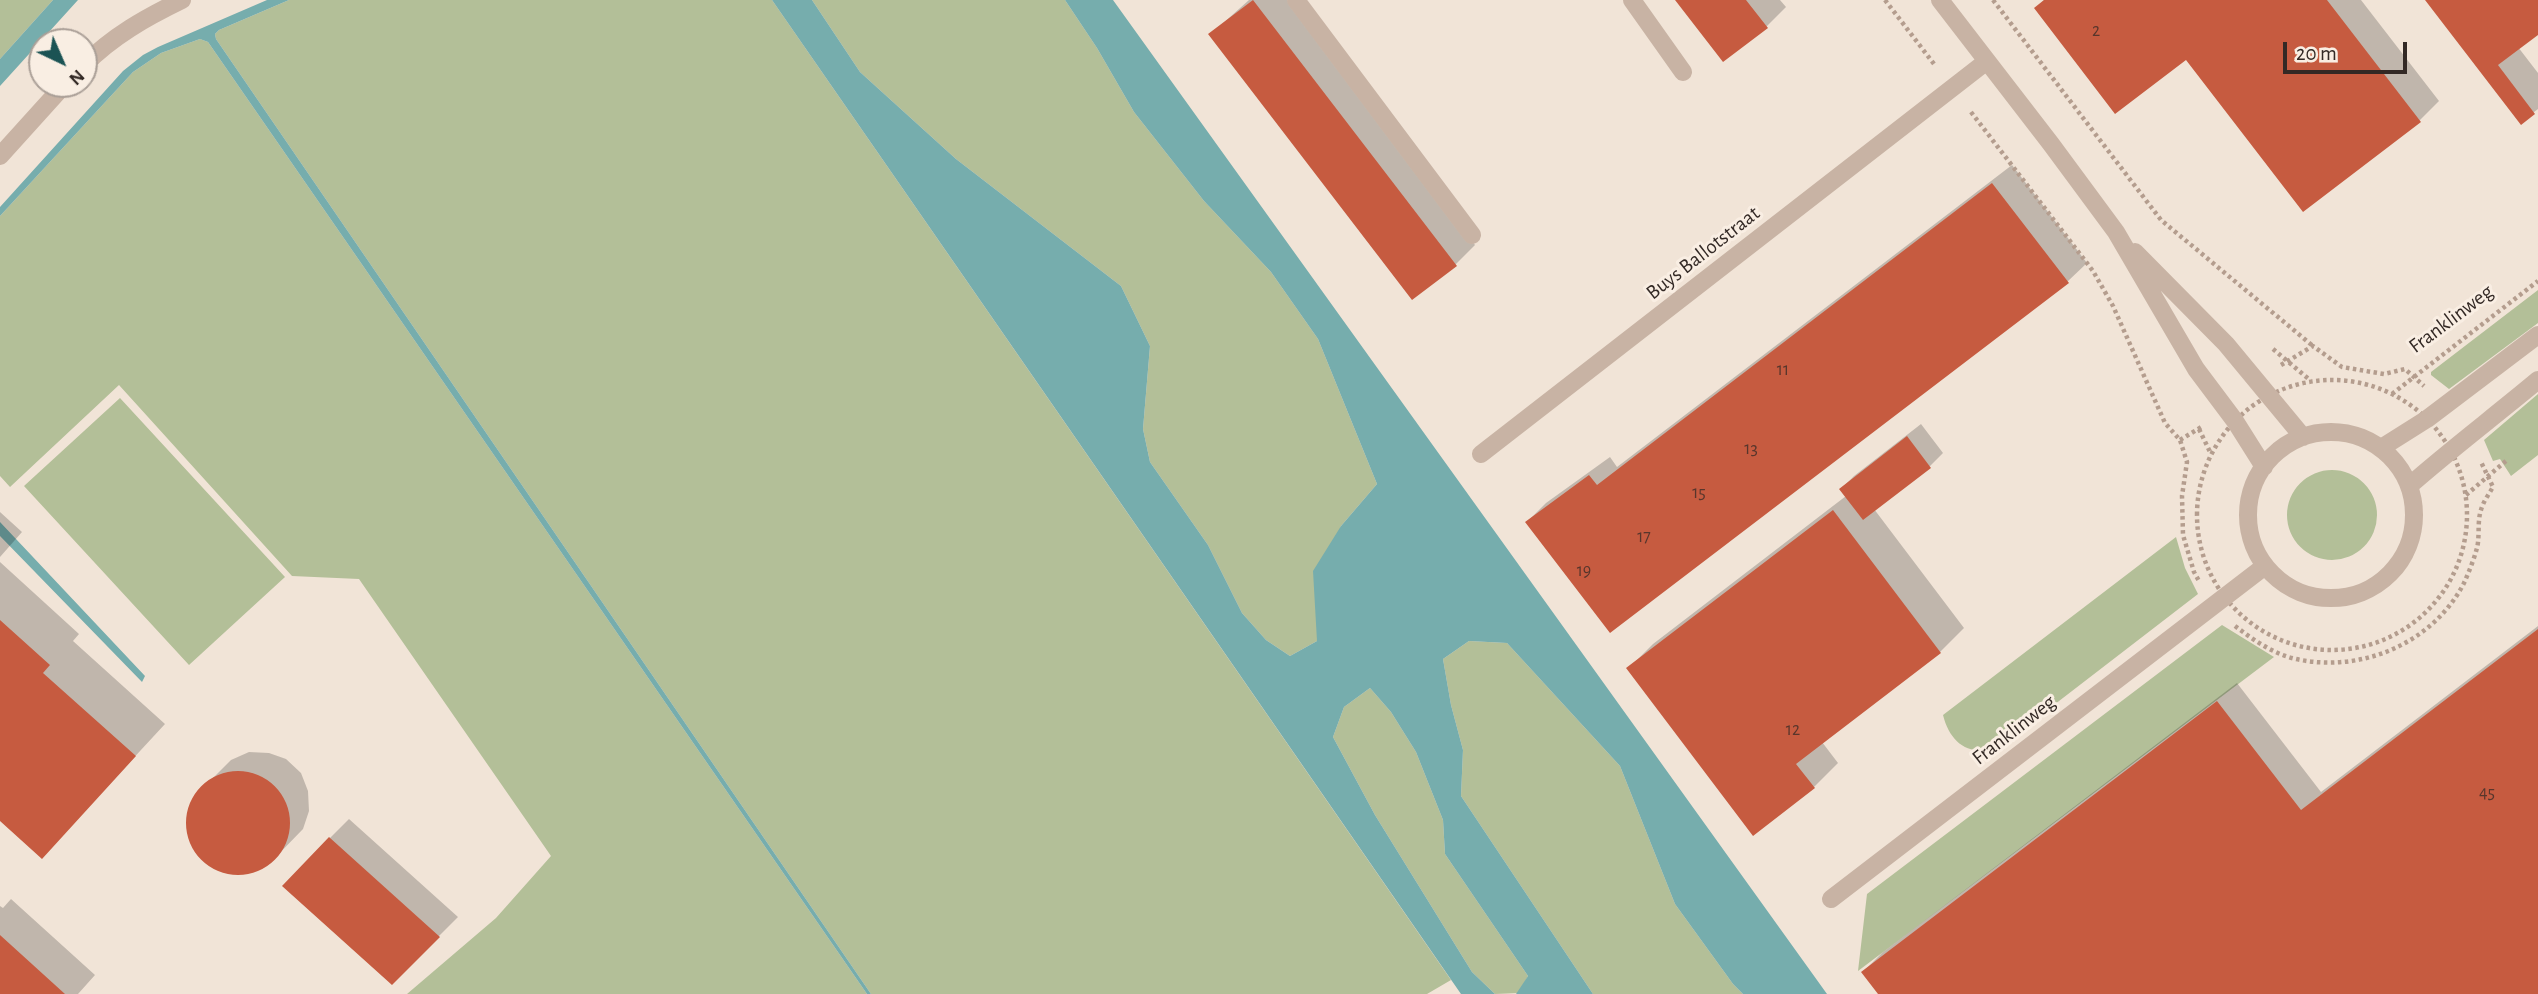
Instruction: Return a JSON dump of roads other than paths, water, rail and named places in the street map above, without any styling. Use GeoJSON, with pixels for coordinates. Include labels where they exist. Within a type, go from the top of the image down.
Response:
{"type":"FeatureCollection","features":[{"type":"Feature","properties":{"kind":"street"},"geometry":{"type":"LineString","coordinates":[[98,52],[144,18],[182,0]]}},
{"type":"Feature","properties":{"kind":"street"},"geometry":{"type":"LineString","coordinates":[[1296,0],[1472,236]]}},
{"type":"Feature","properties":{"kind":"street"},"geometry":{"type":"LineString","coordinates":[[1632,0],[1683,72]]}},
{"type":"Feature","properties":{"kind":"street"},"geometry":{"type":"LineString","coordinates":[[1940,0],[2116,232],[2196,369],[2235,421],[2264,467]]}},
{"type":"Feature","properties":{"kind":"street","name":"Buys Ballotstraat"},"geometry":{"type":"LineString","coordinates":[[1481,454],[1987,61]]}},
{"type":"Feature","properties":{"kind":"street"},"geometry":{"type":"LineString","coordinates":[[0,156],[52,98]]}},
{"type":"Feature","properties":{"kind":"street"},"geometry":{"type":"LineString","coordinates":[[2116,232],[2226,344],[2303,437]]}},
{"type":"Feature","properties":{"kind":"street"},"geometry":{"type":"LineString","coordinates":[[2381,449],[2427,419],[2538,335]]}},
{"type":"Feature","properties":{"kind":"street"},"geometry":{"type":"LineString","coordinates":[[2409,486],[2538,380]]}},
{"type":"Feature","properties":{"kind":"street"},"geometry":{"type":"LineString","coordinates":[[2316,433],[2344,433],[2370,441],[2381,449],[2398,466],[2409,486],[2415,516],[2409,545],[2394,570],[2371,588],[2344,598],[2314,596],[2287,585],[2265,566],[2256,551],[2248,517],[2255,482],[2264,467],[2281,449],[2316,433]]}},
{"type":"Feature","properties":{"kind":"street","name":"Franklinweg"},"geometry":{"type":"LineString","coordinates":[[1831,899],[2265,566]]}},
{"type":"Feature","properties":{"kind":"water"},"geometry":{"type":"Polygon","coordinates":[[[53,0],[78,0],[53,28],[28,28],[28,55],[0,86],[0,59],[53,0]]]}},
{"type":"Feature","properties":{"kind":"water"},"geometry":{"type":"Polygon","coordinates":[[[267,0],[289,0],[219,30],[215,34],[216,39],[871,994],[867,994],[208,42],[200,39],[161,53],[133,72],[0,216],[0,207],[123,71],[158,47],[267,0]]]}},
{"type":"Feature","properties":{"kind":"water"},"geometry":{"type":"Polygon","coordinates":[[[772,0],[812,0],[860,72],[956,159],[1121,286],[1150,346],[1143,429],[1150,462],[1208,545],[1242,613],[1266,640],[1290,656],[1317,641],[1313,571],[1341,526],[1377,484],[1318,339],[1271,272],[1204,201],[1134,112],[1065,0],[1113,0],[1827,994],[1743,994],[1675,904],[1620,766],[1507,643],[1469,641],[1443,659],[1463,750],[1461,796],[1593,994],[1516,994],[1528,976],[1445,854],[1443,820],[1416,752],[1391,712],[1370,688],[1344,707],[1333,737],[1375,815],[1472,972],[1495,994],[1461,994],[772,0]]]}},
{"type":"Feature","properties":{"kind":"water"},"geometry":{"type":"Polygon","coordinates":[[[0,522],[145,676],[142,682],[0,536],[0,522]]]}}]}
